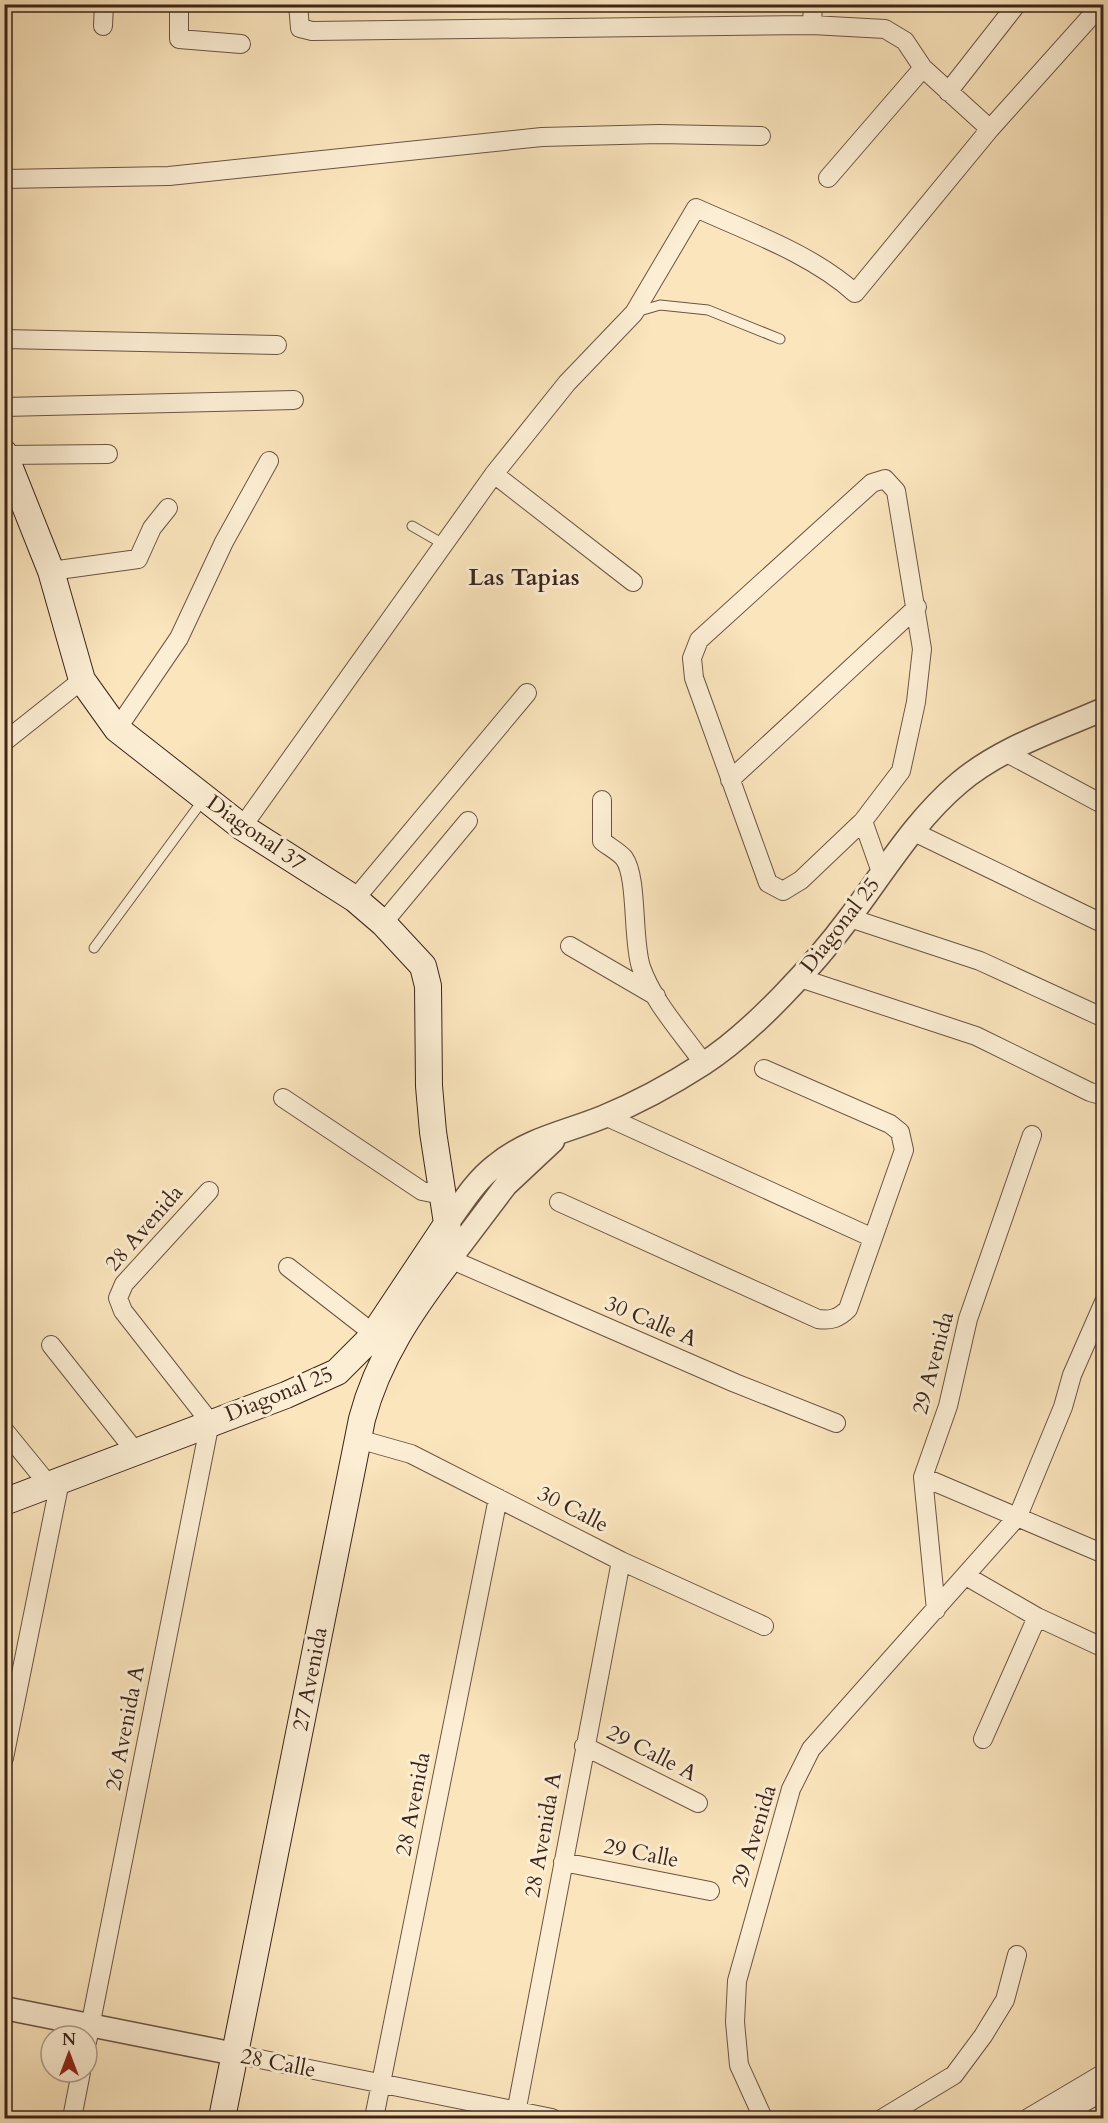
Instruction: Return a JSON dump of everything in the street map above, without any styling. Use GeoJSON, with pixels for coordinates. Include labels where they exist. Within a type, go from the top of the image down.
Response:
{"type":"FeatureCollection","features":[{"type":"Feature","properties":{"kind":"main road","name":"Diagonal 37"},"geometry":{"type":"LineString","coordinates":[[5,454],[51,571],[82,681],[117,729],[242,827],[355,899],[420,960],[427,980],[429,1086],[450,1259]]}},
{"type":"Feature","properties":{"kind":"main road","name":"Diagonal 25"},"geometry":{"type":"LineString","coordinates":[[4,1502],[308,1386],[337,1372],[374,1334],[447,1224]]}},
{"type":"Feature","properties":{"kind":"main road","name":"27 Avenida"},"geometry":{"type":"LineString","coordinates":[[222,2118],[358,1439],[374,1382],[415,1305],[450,1259]]}},
{"type":"Feature","properties":{"kind":"main road"},"geometry":{"type":"LineString","coordinates":[[348,1363],[374,1382]]}},
{"type":"Feature","properties":{"kind":"street"},"geometry":{"type":"LineString","coordinates":[[103,26],[104,4]]}},
{"type":"Feature","properties":{"kind":"street"},"geometry":{"type":"LineString","coordinates":[[179,4],[178,37],[180,40],[241,44]]}},
{"type":"Feature","properties":{"kind":"street"},"geometry":{"type":"LineString","coordinates":[[298,4],[300,28],[312,31],[812,25],[885,29],[904,41],[923,68],[990,129]]}},
{"type":"Feature","properties":{"kind":"street"},"geometry":{"type":"LineString","coordinates":[[812,25],[813,4]]}},
{"type":"Feature","properties":{"kind":"street"},"geometry":{"type":"LineString","coordinates":[[948,92],[1017,4]]}},
{"type":"Feature","properties":{"kind":"street"},"geometry":{"type":"LineString","coordinates":[[242,827],[494,474],[567,383],[634,313],[696,208],[811,263],[841,280],[855,293],[990,129],[1102,4]]}},
{"type":"Feature","properties":{"kind":"street"},"geometry":{"type":"LineString","coordinates":[[828,178],[923,68]]}},
{"type":"Feature","properties":{"kind":"street"},"geometry":{"type":"LineString","coordinates":[[4,179],[192,174],[542,137],[659,134],[761,136]]}},
{"type":"Feature","properties":{"kind":"street"},"geometry":{"type":"LineString","coordinates":[[4,339],[277,345]]}},
{"type":"Feature","properties":{"kind":"street"},"geometry":{"type":"LineString","coordinates":[[4,407],[294,400]]}},
{"type":"Feature","properties":{"kind":"street"},"geometry":{"type":"LineString","coordinates":[[5,454],[108,454]]}},
{"type":"Feature","properties":{"kind":"street"},"geometry":{"type":"LineString","coordinates":[[117,729],[178,638],[224,542],[270,461]]}},
{"type":"Feature","properties":{"kind":"street"},"geometry":{"type":"LineString","coordinates":[[494,474],[633,582]]}},
{"type":"Feature","properties":{"kind":"street"},"geometry":{"type":"LineString","coordinates":[[885,479],[896,491],[917,607],[921,660],[916,702],[901,771],[863,821],[801,880],[783,891],[768,883],[730,780],[694,678],[692,658],[699,640],[872,483],[885,479]]}},
{"type":"Feature","properties":{"kind":"street"},"geometry":{"type":"LineString","coordinates":[[51,571],[140,558],[152,528],[168,508]]}},
{"type":"Feature","properties":{"kind":"street"},"geometry":{"type":"LineString","coordinates":[[730,780],[917,607]]}},
{"type":"Feature","properties":{"kind":"street"},"geometry":{"type":"LineString","coordinates":[[4,742],[82,681]]}},
{"type":"Feature","properties":{"kind":"street"},"geometry":{"type":"LineString","coordinates":[[355,899],[527,693]]}},
{"type":"Feature","properties":{"kind":"street","name":"Diagonal 25"},"geometry":{"type":"LineString","coordinates":[[447,1224],[471,1190],[494,1166],[528,1144],[605,1116],[704,1064],[730,1044],[800,978],[850,918],[881,872],[957,785],[985,763],[1005,752],[1104,709]]}},
{"type":"Feature","properties":{"kind":"street"},"geometry":{"type":"LineString","coordinates":[[1005,752],[1104,805]]}},
{"type":"Feature","properties":{"kind":"street"},"geometry":{"type":"LineString","coordinates":[[602,800],[602,841],[624,858],[633,890],[635,940],[639,959],[656,996],[704,1064]]}},
{"type":"Feature","properties":{"kind":"street"},"geometry":{"type":"LineString","coordinates":[[383,923],[468,821]]}},
{"type":"Feature","properties":{"kind":"street"},"geometry":{"type":"LineString","coordinates":[[863,821],[881,872]]}},
{"type":"Feature","properties":{"kind":"street"},"geometry":{"type":"LineString","coordinates":[[914,832],[1104,924]]}},
{"type":"Feature","properties":{"kind":"street"},"geometry":{"type":"LineString","coordinates":[[850,918],[980,961],[1104,1018]]}},
{"type":"Feature","properties":{"kind":"street"},"geometry":{"type":"LineString","coordinates":[[570,946],[656,996]]}},
{"type":"Feature","properties":{"kind":"street"},"geometry":{"type":"LineString","coordinates":[[800,978],[975,1036],[1090,1092],[1104,1096]]}},
{"type":"Feature","properties":{"kind":"street"},"geometry":{"type":"LineString","coordinates":[[559,1202],[824,1320],[837,1318],[848,1309],[904,1150],[900,1132],[890,1124],[765,1069]]}},
{"type":"Feature","properties":{"kind":"street"},"geometry":{"type":"LineString","coordinates":[[283,1098],[422,1191],[442,1195]]}},
{"type":"Feature","properties":{"kind":"street"},"geometry":{"type":"LineString","coordinates":[[605,1116],[873,1238]]}},
{"type":"Feature","properties":{"kind":"street","name":"Diagonal 25"},"geometry":{"type":"LineString","coordinates":[[450,1259],[506,1185],[566,1131]]}},
{"type":"Feature","properties":{"kind":"street","name":"29 Avenida"},"geometry":{"type":"LineString","coordinates":[[936,1610],[923,1477],[948,1406],[968,1319],[1032,1135]]}},
{"type":"Feature","properties":{"kind":"street","name":"28 Avenida"},"geometry":{"type":"LineString","coordinates":[[209,1191],[124,1284],[118,1298],[123,1311],[210,1422]]}},
{"type":"Feature","properties":{"kind":"street","name":"30 Calle A"},"geometry":{"type":"LineString","coordinates":[[450,1259],[735,1383],[836,1422]]}},
{"type":"Feature","properties":{"kind":"street"},"geometry":{"type":"LineString","coordinates":[[288,1267],[374,1334]]}},
{"type":"Feature","properties":{"kind":"street","name":"29 Avenida"},"geometry":{"type":"LineString","coordinates":[[763,2118],[739,2065],[735,2022],[737,1981],[791,1790],[811,1749],[1018,1516],[1063,1407],[1072,1375],[1104,1302]]}},
{"type":"Feature","properties":{"kind":"street"},"geometry":{"type":"LineString","coordinates":[[51,1345],[135,1451]]}},
{"type":"Feature","properties":{"kind":"street","name":"26 Avenida A"},"geometry":{"type":"LineString","coordinates":[[91,2024],[210,1422]]}},
{"type":"Feature","properties":{"kind":"street"},"geometry":{"type":"LineString","coordinates":[[4,1430],[54,1483],[4,1758]]}},
{"type":"Feature","properties":{"kind":"street","name":"30 Calle"},"geometry":{"type":"LineString","coordinates":[[358,1439],[411,1454],[621,1561],[765,1626]]}},
{"type":"Feature","properties":{"kind":"street"},"geometry":{"type":"LineString","coordinates":[[923,1477],[1104,1554]]}},
{"type":"Feature","properties":{"kind":"street","name":"28 Avenida"},"geometry":{"type":"LineString","coordinates":[[374,2118],[498,1498]]}},
{"type":"Feature","properties":{"kind":"street","name":"28 Avenida A"},"geometry":{"type":"LineString","coordinates":[[516,2115],[584,1746],[621,1561]]}},
{"type":"Feature","properties":{"kind":"street"},"geometry":{"type":"LineString","coordinates":[[966,1576],[1038,1617],[1104,1648]]}},
{"type":"Feature","properties":{"kind":"street"},"geometry":{"type":"LineString","coordinates":[[983,1739],[1038,1617]]}},
{"type":"Feature","properties":{"kind":"street","name":"29 Calle A"},"geometry":{"type":"LineString","coordinates":[[584,1746],[698,1803]]}},
{"type":"Feature","properties":{"kind":"street","name":"29 Calle"},"geometry":{"type":"LineString","coordinates":[[563,1862],[710,1891]]}},
{"type":"Feature","properties":{"kind":"street"},"geometry":{"type":"LineString","coordinates":[[883,2118],[954,2074],[983,2036],[1005,2000],[1017,1955]]}},
{"type":"Feature","properties":{"kind":"street","name":"28 Calle"},"geometry":{"type":"LineString","coordinates":[[4,2008],[56,2024]]}},
{"type":"Feature","properties":{"kind":"street","name":"28 Calle"},"geometry":{"type":"LineString","coordinates":[[99,2035],[235,2054],[516,2115],[552,2118]]}},
{"type":"Feature","properties":{"kind":"street"},"geometry":{"type":"LineString","coordinates":[[1029,2118],[1104,2073]]}},
{"type":"Feature","properties":{"kind":"street"},"geometry":{"type":"LineString","coordinates":[[72,2118],[79,2084]]}},
{"type":"Feature","properties":{"kind":"street"},"geometry":{"type":"LineString","coordinates":[[1057,2118],[1104,2091]]}},
{"type":"Feature","properties":{"kind":"lane"},"geometry":{"type":"LineString","coordinates":[[634,313],[660,304],[708,310],[780,339]]}},
{"type":"Feature","properties":{"kind":"lane"},"geometry":{"type":"LineString","coordinates":[[412,526],[445,545]]}},
{"type":"Feature","properties":{"kind":"lane"},"geometry":{"type":"LineString","coordinates":[[94,948],[204,798]]}},
{"type":"Feature","properties":{"kind":"district","name":"Las Tapias"},"geometry":{"type":"Point","coordinates":[524,577]}}]}
